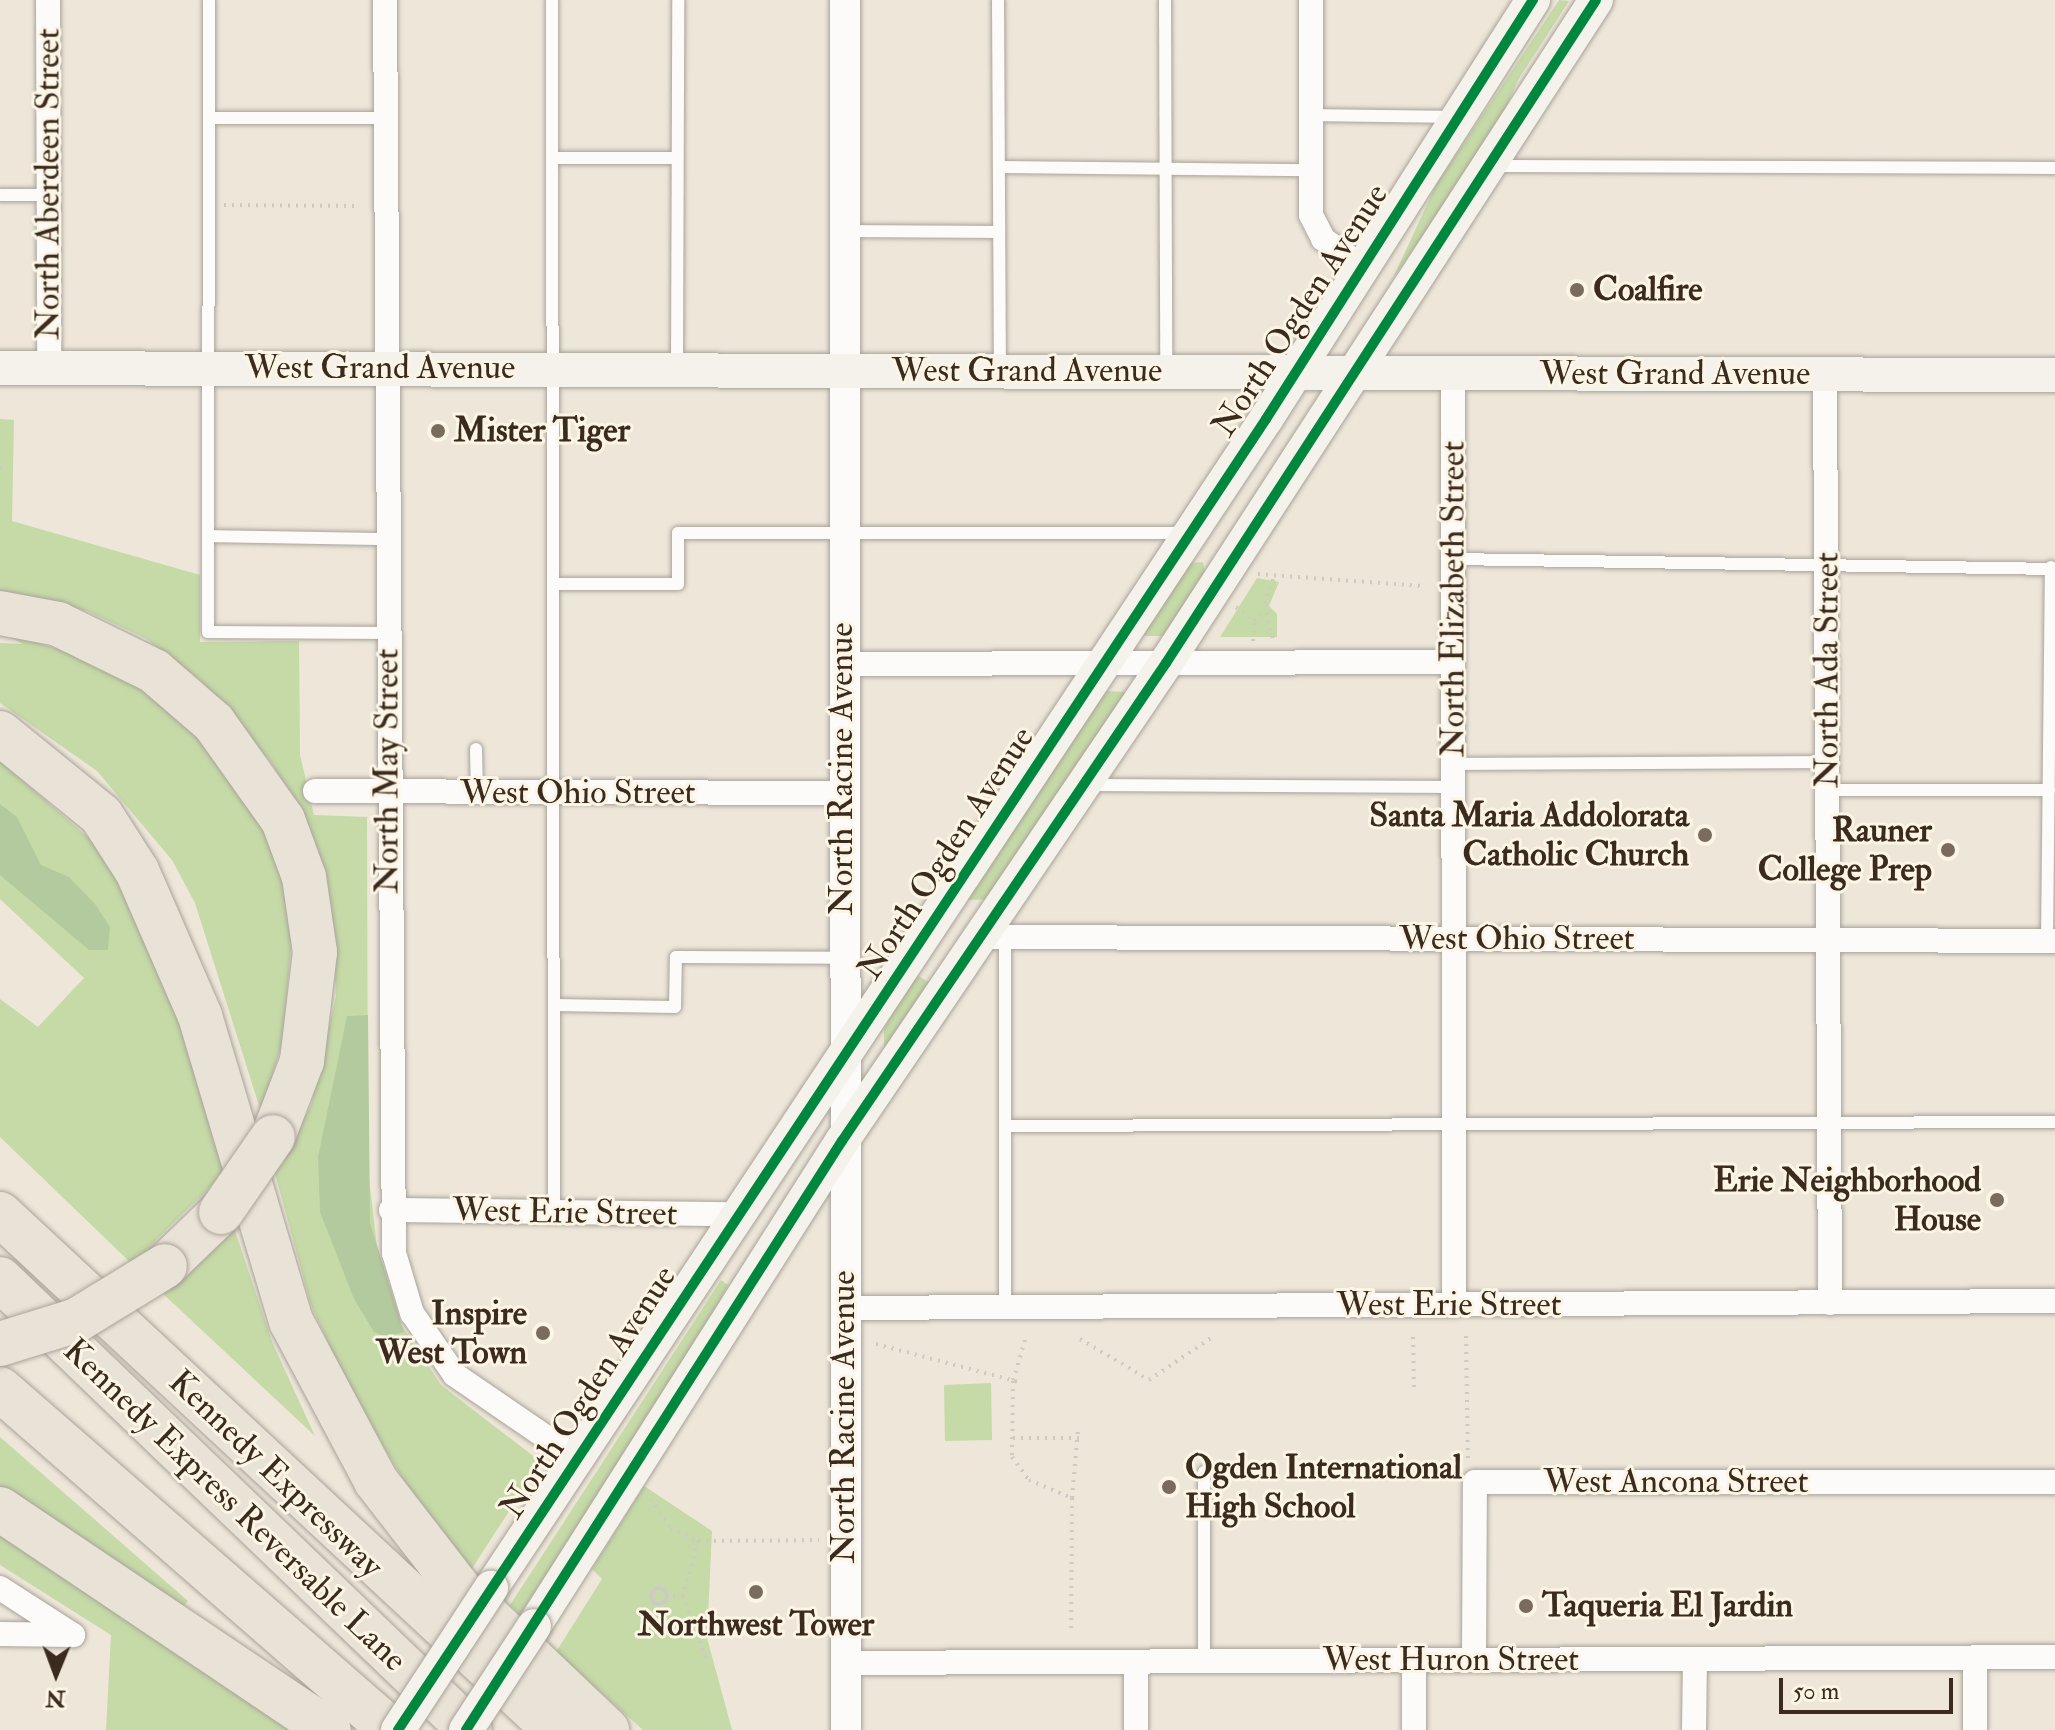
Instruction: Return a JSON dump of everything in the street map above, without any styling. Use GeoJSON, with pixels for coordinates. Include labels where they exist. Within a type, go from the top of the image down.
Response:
{"type":"FeatureCollection","features":[{"type":"Feature","properties":{"kind":"highway"},"geometry":{"type":"LineString","coordinates":[[0,613],[58,624],[154,671],[214,723],[283,820],[304,877],[315,952],[302,1061],[273,1137],[221,1212],[165,1266],[77,1320],[0,1344]]}},
{"type":"Feature","properties":{"kind":"highway"},"geometry":{"type":"LineString","coordinates":[[0,733],[101,815],[137,871],[200,1016],[291,1321],[376,1481],[461,1591],[607,1730]]}},
{"type":"Feature","properties":{"kind":"highway","name":"Kennedy Expressway"},"geometry":{"type":"LineString","coordinates":[[0,1214],[418,1610],[555,1730]]}},
{"type":"Feature","properties":{"kind":"highway","name":"Kennedy Express Reversable Lane"},"geometry":{"type":"LineString","coordinates":[[0,1279],[468,1730]]}},
{"type":"Feature","properties":{"kind":"highway"},"geometry":{"type":"LineString","coordinates":[[0,1314],[313,1597],[377,1640]]}},
{"type":"Feature","properties":{"kind":"highway"},"geometry":{"type":"LineString","coordinates":[[0,1389],[391,1730]]}},
{"type":"Feature","properties":{"kind":"highway"},"geometry":{"type":"LineString","coordinates":[[0,1509],[329,1730]]}},
{"type":"Feature","properties":{"kind":"highway"},"geometry":{"type":"LineString","coordinates":[[418,1610],[528,1730]]}},
{"type":"Feature","properties":{"kind":"main road","name":"North Ogden Avenue"},"geometry":{"type":"LineString","coordinates":[[398,1730],[1105,663],[1533,0]]}},
{"type":"Feature","properties":{"kind":"main road"},"geometry":{"type":"LineString","coordinates":[[468,1730],[842,1141],[993,937],[1081,785],[1166,663],[1351,373],[1596,0]]}},
{"type":"Feature","properties":{"kind":"main road","name":"West Grand Avenue"},"geometry":{"type":"LineString","coordinates":[[0,368],[2055,375]]}},
{"type":"Feature","properties":{"kind":"street","name":"North Aberdeen Street"},"geometry":{"type":"LineString","coordinates":[[48,0],[49,368]]}},
{"type":"Feature","properties":{"kind":"street","name":"North May Street"},"geometry":{"type":"LineString","coordinates":[[385,0],[391,1210],[402,1287],[427,1341],[481,1397],[579,1460]]}},
{"type":"Feature","properties":{"kind":"street","name":"North Racine Avenue"},"geometry":{"type":"LineString","coordinates":[[845,0],[841,1061],[846,1730]]}},
{"type":"Feature","properties":{"kind":"street"},"geometry":{"type":"LineString","coordinates":[[1311,0],[1311,170],[1316,228],[1362,266]]}},
{"type":"Feature","properties":{"kind":"street","name":"North Elizabeth Street"},"geometry":{"type":"LineString","coordinates":[[1453,373],[1454,1305]]}},
{"type":"Feature","properties":{"kind":"street","name":"North Ada Street"},"geometry":{"type":"LineString","coordinates":[[1825,374],[1830,1303]]}},
{"type":"Feature","properties":{"kind":"street"},"geometry":{"type":"LineString","coordinates":[[843,664],[1453,662]]}},
{"type":"Feature","properties":{"kind":"street","name":"West Ohio Street"},"geometry":{"type":"LineString","coordinates":[[315,791],[842,793]]}},
{"type":"Feature","properties":{"kind":"street","name":"West Ohio Street"},"geometry":{"type":"LineString","coordinates":[[993,937],[2051,941]]}},
{"type":"Feature","properties":{"kind":"street","name":"West Erie Street"},"geometry":{"type":"LineString","coordinates":[[391,1210],[739,1214]]}},
{"type":"Feature","properties":{"kind":"street","name":"West Erie Street"},"geometry":{"type":"LineString","coordinates":[[843,1308],[2055,1301]]}},
{"type":"Feature","properties":{"kind":"street","name":"West Ancona Street"},"geometry":{"type":"LineString","coordinates":[[1474,1660],[1475,1482],[2055,1482]]}},
{"type":"Feature","properties":{"kind":"street"},"geometry":{"type":"LineString","coordinates":[[0,1588],[73,1635],[0,1634]]}},
{"type":"Feature","properties":{"kind":"street","name":"West Huron Street"},"geometry":{"type":"LineString","coordinates":[[846,1663],[2055,1657]]}},
{"type":"Feature","properties":{"kind":"street"},"geometry":{"type":"LineString","coordinates":[[1975,1658],[1975,1730]]}},
{"type":"Feature","properties":{"kind":"street"},"geometry":{"type":"LineString","coordinates":[[1694,1730],[1695,1659]]}},
{"type":"Feature","properties":{"kind":"street"},"geometry":{"type":"LineString","coordinates":[[1414,1660],[1414,1730]]}},
{"type":"Feature","properties":{"kind":"street"},"geometry":{"type":"LineString","coordinates":[[1136,1662],[1136,1730]]}},
{"type":"Feature","properties":{"kind":"lane"},"geometry":{"type":"LineString","coordinates":[[209,0],[208,632],[387,633]]}},
{"type":"Feature","properties":{"kind":"lane"},"geometry":{"type":"LineString","coordinates":[[552,0],[554,1211]]}},
{"type":"Feature","properties":{"kind":"lane"},"geometry":{"type":"LineString","coordinates":[[677,370],[678,0]]}},
{"type":"Feature","properties":{"kind":"lane"},"geometry":{"type":"LineString","coordinates":[[998,0],[1000,371]]}},
{"type":"Feature","properties":{"kind":"lane"},"geometry":{"type":"LineString","coordinates":[[1165,0],[1166,372]]}},
{"type":"Feature","properties":{"kind":"lane"},"geometry":{"type":"LineString","coordinates":[[1311,115],[1458,117]]}},
{"type":"Feature","properties":{"kind":"lane"},"geometry":{"type":"LineString","coordinates":[[209,118],[386,118]]}},
{"type":"Feature","properties":{"kind":"lane"},"geometry":{"type":"LineString","coordinates":[[552,158],[677,158]]}},
{"type":"Feature","properties":{"kind":"lane"},"geometry":{"type":"LineString","coordinates":[[1487,166],[2055,168]]}},
{"type":"Feature","properties":{"kind":"lane"},"geometry":{"type":"LineString","coordinates":[[999,167],[1311,170]]}},
{"type":"Feature","properties":{"kind":"lane"},"geometry":{"type":"LineString","coordinates":[[0,195],[49,195]]}},
{"type":"Feature","properties":{"kind":"lane"},"geometry":{"type":"LineString","coordinates":[[844,231],[999,232]]}},
{"type":"Feature","properties":{"kind":"lane"},"geometry":{"type":"LineString","coordinates":[[553,584],[678,584],[678,533],[1187,533]]}},
{"type":"Feature","properties":{"kind":"lane"},"geometry":{"type":"LineString","coordinates":[[209,536],[387,539]]}},
{"type":"Feature","properties":{"kind":"lane"},"geometry":{"type":"LineString","coordinates":[[1453,559],[1826,562],[2053,568],[2049,790],[2051,941]]}},
{"type":"Feature","properties":{"kind":"lane"},"geometry":{"type":"LineString","coordinates":[[476,749],[477,792]]}},
{"type":"Feature","properties":{"kind":"lane"},"geometry":{"type":"LineString","coordinates":[[1081,785],[1453,776],[1827,762]]}},
{"type":"Feature","properties":{"kind":"lane"},"geometry":{"type":"LineString","coordinates":[[1827,790],[2049,790]]}},
{"type":"Feature","properties":{"kind":"lane"},"geometry":{"type":"LineString","coordinates":[[993,937],[1005,1126],[1005,1307]]}},
{"type":"Feature","properties":{"kind":"lane"},"geometry":{"type":"LineString","coordinates":[[554,1005],[675,1007],[676,957],[842,958]]}},
{"type":"Feature","properties":{"kind":"lane"},"geometry":{"type":"LineString","coordinates":[[1005,1126],[2055,1122]]}},
{"type":"Feature","properties":{"kind":"lane"},"geometry":{"type":"LineString","coordinates":[[1204,1472],[1204,1661]]}},
{"type":"Feature","properties":{"kind":"path"},"geometry":{"type":"LineString","coordinates":[[209,205],[357,206]]}},
{"type":"Feature","properties":{"kind":"path"},"geometry":{"type":"LineString","coordinates":[[1258,574],[1273,579],[1423,586]]}},
{"type":"Feature","properties":{"kind":"path"},"geometry":{"type":"LineString","coordinates":[[1273,579],[1267,611],[1273,641]]}},
{"type":"Feature","properties":{"kind":"path"},"geometry":{"type":"LineString","coordinates":[[1236,607],[1254,621]]}},
{"type":"Feature","properties":{"kind":"path"},"geometry":{"type":"LineString","coordinates":[[1253,641],[1254,621],[1267,611]]}},
{"type":"Feature","properties":{"kind":"path"},"geometry":{"type":"LineString","coordinates":[[1466,1336],[1468,1469]]}},
{"type":"Feature","properties":{"kind":"path"},"geometry":{"type":"LineString","coordinates":[[1413,1337],[1414,1388]]}},
{"type":"Feature","properties":{"kind":"path"},"geometry":{"type":"LineString","coordinates":[[1080,1339],[1149,1380],[1211,1338]]}},
{"type":"Feature","properties":{"kind":"path"},"geometry":{"type":"LineString","coordinates":[[1025,1340],[1016,1382],[1012,1457],[1029,1480],[1072,1498]]}},
{"type":"Feature","properties":{"kind":"path"},"geometry":{"type":"LineString","coordinates":[[876,1344],[1016,1382]]}},
{"type":"Feature","properties":{"kind":"path"},"geometry":{"type":"LineString","coordinates":[[1071,1631],[1072,1498],[1078,1429]]}},
{"type":"Feature","properties":{"kind":"path"},"geometry":{"type":"LineString","coordinates":[[1013,1438],[1085,1438]]}},
{"type":"Feature","properties":{"kind":"path"},"geometry":{"type":"LineString","coordinates":[[650,1499],[671,1528],[698,1541],[819,1540]]}},
{"type":"Feature","properties":{"kind":"path"},"geometry":{"type":"LineString","coordinates":[[698,1541],[683,1596],[707,1662]]}},
{"type":"Feature","properties":{"kind":"path"},"geometry":{"type":"LineString","coordinates":[[667,1595],[683,1596]]}},
{"type":"Feature","properties":{"kind":"green space"},"geometry":{"type":"Polygon","coordinates":[[[1559,0],[1569,1],[1518,80],[1496,131],[1393,278],[1436,185],[1559,0]]]}},
{"type":"Feature","properties":{"kind":"green space"},"geometry":{"type":"Polygon","coordinates":[[[0,419],[14,420],[12,521],[200,575],[200,642],[299,641],[300,755],[314,815],[367,817],[368,1170],[380,1272],[396,1317],[441,1385],[541,1462],[471,1570],[429,1522],[351,1393],[311,1305],[274,1170],[311,1106],[336,996],[331,905],[307,823],[271,762],[199,679],[145,638],[87,611],[0,592],[0,419]]]}},
{"type":"Feature","properties":{"kind":"green space"},"geometry":{"type":"Polygon","coordinates":[[[1203,562],[1205,573],[1164,636],[1143,636],[1190,563],[1203,562]]]}},
{"type":"Feature","properties":{"kind":"green space"},"geometry":{"type":"Polygon","coordinates":[[[1257,578],[1279,582],[1269,606],[1277,614],[1277,637],[1220,637],[1257,578]]]}},
{"type":"Feature","properties":{"kind":"green space"},"geometry":{"type":"Polygon","coordinates":[[[0,632],[99,661],[143,685],[184,718],[244,788],[281,867],[293,928],[282,1044],[261,1112],[195,903],[172,860],[97,771],[0,703],[0,643],[23,644],[0,632]]]}},
{"type":"Feature","properties":{"kind":"green space"},"geometry":{"type":"Polygon","coordinates":[[[1104,691],[1128,692],[994,899],[967,900],[1104,691]]]}},
{"type":"Feature","properties":{"kind":"green space"},"geometry":{"type":"Polygon","coordinates":[[[0,761],[98,846],[156,944],[225,1172],[132,1264],[0,1137],[0,999],[38,1027],[84,978],[0,899],[0,761]]]}},
{"type":"Feature","properties":{"kind":"green space"},"geometry":{"type":"Polygon","coordinates":[[[0,804],[17,817],[41,865],[69,877],[95,904],[110,927],[108,950],[89,950],[0,875],[0,804]]]}},
{"type":"Feature","properties":{"kind":"green space"},"geometry":{"type":"Polygon","coordinates":[[[917,975],[936,987],[884,1063],[884,1028],[917,975]]]}},
{"type":"Feature","properties":{"kind":"green space"},"geometry":{"type":"Polygon","coordinates":[[[368,1015],[370,1223],[404,1332],[386,1337],[374,1332],[354,1299],[320,1212],[318,1157],[347,1016],[368,1015]]]}},
{"type":"Feature","properties":{"kind":"green space"},"geometry":{"type":"Polygon","coordinates":[[[233,1225],[273,1344],[315,1436],[160,1291],[233,1225]]]}},
{"type":"Feature","properties":{"kind":"green space"},"geometry":{"type":"Polygon","coordinates":[[[721,1280],[728,1285],[684,1369],[520,1614],[510,1605],[721,1280]]]}},
{"type":"Feature","properties":{"kind":"green space"},"geometry":{"type":"Polygon","coordinates":[[[991,1383],[992,1440],[945,1441],[944,1385],[991,1383]]]}},
{"type":"Feature","properties":{"kind":"green space"},"geometry":{"type":"Polygon","coordinates":[[[0,1437],[188,1601],[182,1608],[0,1489],[0,1437]]]}},
{"type":"Feature","properties":{"kind":"green space"},"geometry":{"type":"Polygon","coordinates":[[[644,1486],[712,1531],[707,1638],[732,1730],[643,1730],[556,1652],[602,1579],[592,1569],[644,1486]]]}},
{"type":"Feature","properties":{"kind":"green space"},"geometry":{"type":"Polygon","coordinates":[[[0,1530],[308,1730],[106,1730],[111,1635],[0,1565],[0,1530]]]}},
{"type":"Feature","properties":{"kind":"cycle path"},"geometry":{"type":"LineString","coordinates":[[398,1730],[1266,419],[1533,0]]}},
{"type":"Feature","properties":{"kind":"cycle path"},"geometry":{"type":"LineString","coordinates":[[466,1730],[842,1141],[1166,663],[1596,0]]}},
{"type":"Feature","properties":{"kind":"place","name":"Coalfire"},"geometry":{"type":"Point","coordinates":[1577,290]}},
{"type":"Feature","properties":{"kind":"place","name":"Mister Tiger"},"geometry":{"type":"Point","coordinates":[438,431]}},
{"type":"Feature","properties":{"kind":"place","name":"Santa Maria Addolorata Catholic Church"},"geometry":{"type":"Point","coordinates":[1705,835]}},
{"type":"Feature","properties":{"kind":"place","name":"Rauner College Prep"},"geometry":{"type":"Point","coordinates":[1948,850]}},
{"type":"Feature","properties":{"kind":"place","name":"Erie Neighborhood House"},"geometry":{"type":"Point","coordinates":[1997,1200]}},
{"type":"Feature","properties":{"kind":"place","name":"Inspire West Town"},"geometry":{"type":"Point","coordinates":[543,1333]}},
{"type":"Feature","properties":{"kind":"place","name":"Ogden International High School"},"geometry":{"type":"Point","coordinates":[1169,1487]}},
{"type":"Feature","properties":{"kind":"place","name":"Northwest Tower"},"geometry":{"type":"Point","coordinates":[756,1592]}},
{"type":"Feature","properties":{"kind":"place","name":"Taqueria El Jardin"},"geometry":{"type":"Point","coordinates":[1526,1606]}}]}
